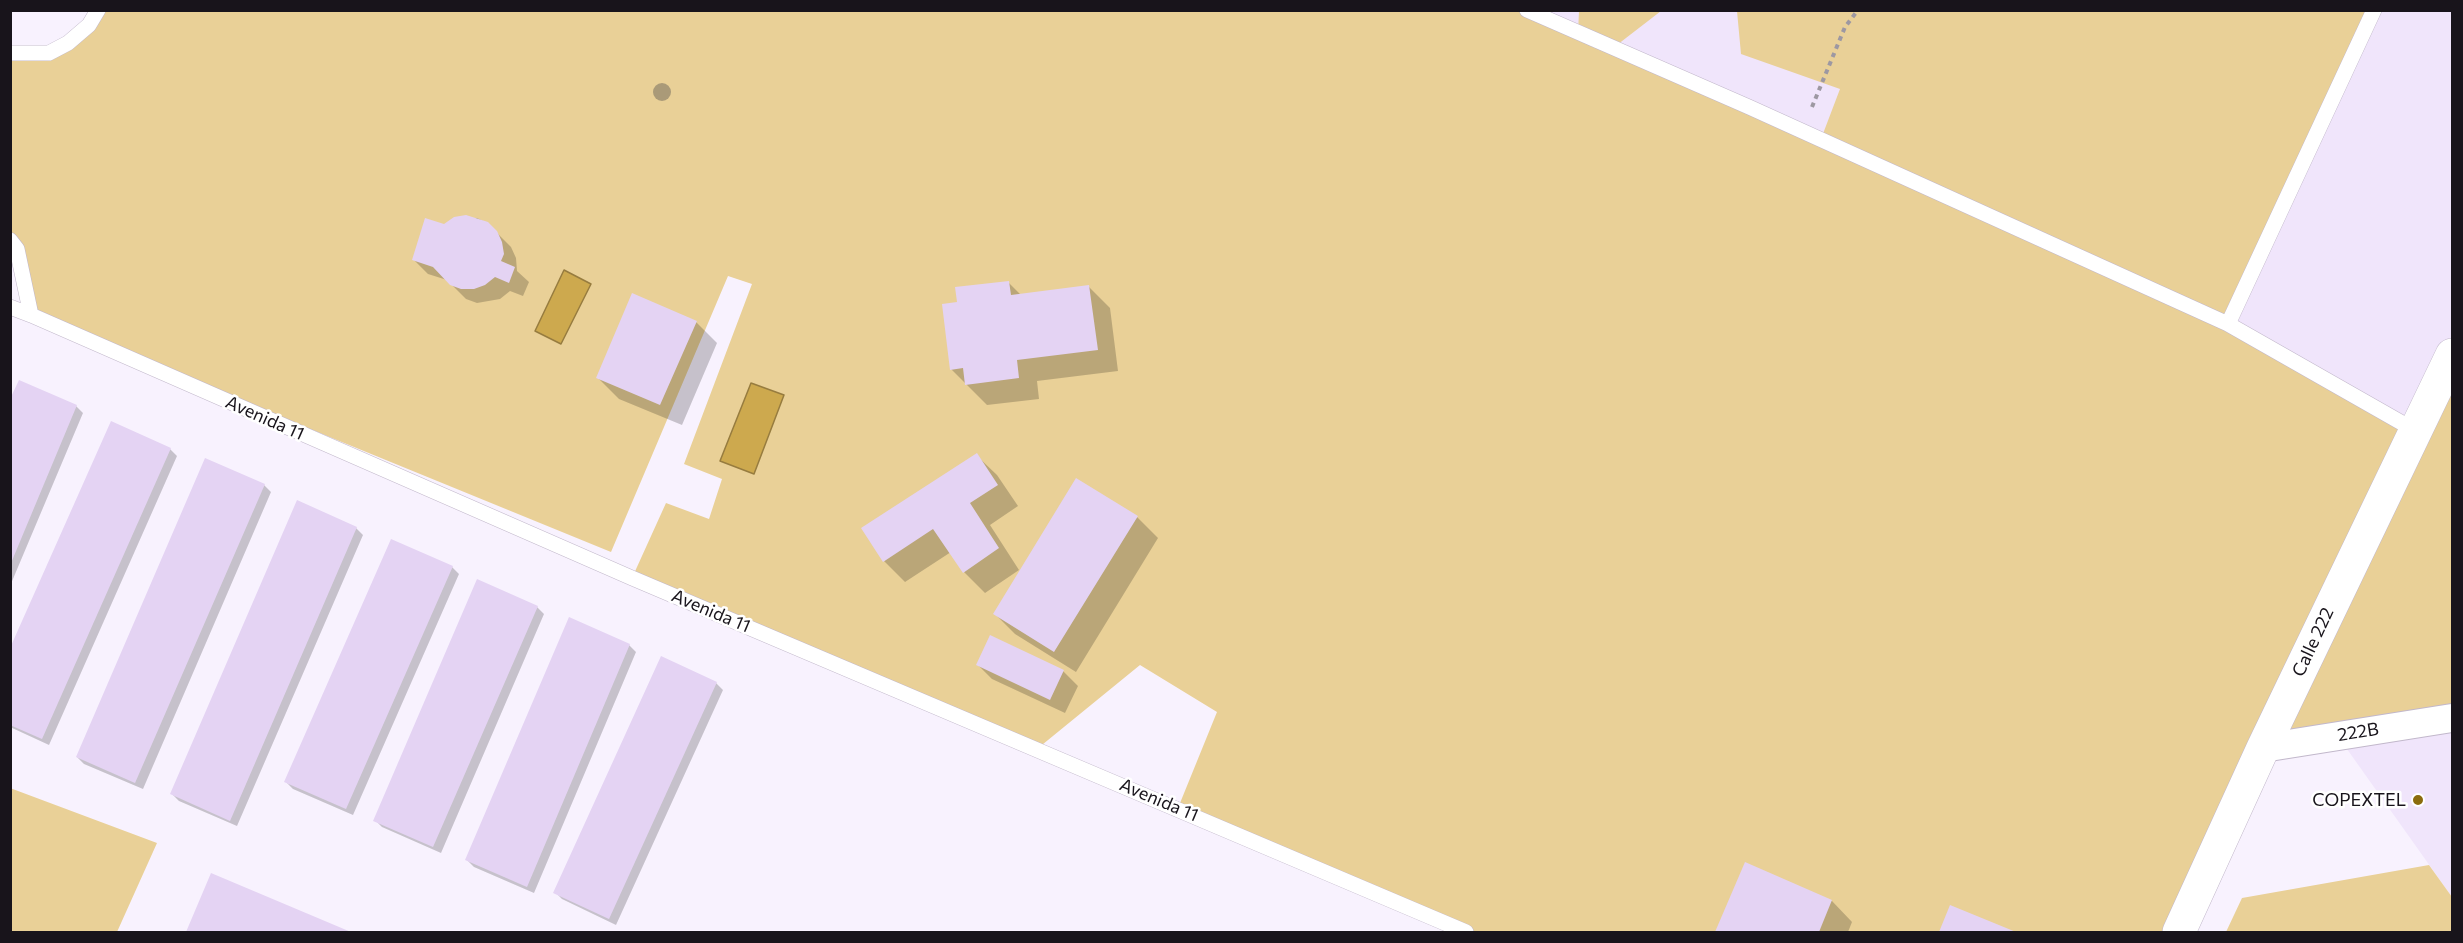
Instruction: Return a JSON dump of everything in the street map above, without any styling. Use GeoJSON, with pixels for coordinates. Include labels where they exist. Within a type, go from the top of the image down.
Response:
{"type":"FeatureCollection","features":[{"type":"Feature","properties":{"kind":"main road","name":"Calle 222"},"geometry":{"type":"LineString","coordinates":[[2180,933],[2263,748],[2452,355]]}},
{"type":"Feature","properties":{"kind":"street","name":"222B"},"geometry":{"type":"LineString","coordinates":[[2263,748],[2452,718]]}},
{"type":"Feature","properties":{"kind":"lane"},"geometry":{"type":"LineString","coordinates":[[10,53],[49,53],[68,43],[89,25],[98,10]]}},
{"type":"Feature","properties":{"kind":"lane"},"geometry":{"type":"LineString","coordinates":[[1527,10],[1803,131],[2228,324],[2416,431]]}},
{"type":"Feature","properties":{"kind":"lane"},"geometry":{"type":"LineString","coordinates":[[2228,324],[2374,10]]}},
{"type":"Feature","properties":{"kind":"lane"},"geometry":{"type":"LineString","coordinates":[[10,240],[17,249],[30,315]]}},
{"type":"Feature","properties":{"kind":"lane","name":"Avenida 11"},"geometry":{"type":"LineString","coordinates":[[10,307],[632,578],[1338,876],[1466,933]]}},
{"type":"Feature","properties":{"kind":"path"},"geometry":{"type":"LineString","coordinates":[[1803,131],[1845,27],[1858,10]]}},
{"type":"Feature","properties":{"kind":"shaded area"},"geometry":{"type":"Polygon","coordinates":[[[1527,10],[1821,139],[1840,89],[1741,54],[1737,11],[2372,11],[2228,324],[2416,431],[2452,355],[2452,718],[2263,748],[2179,932],[1461,932],[1178,808],[1217,712],[1140,665],[1037,749],[632,578],[666,503],[709,519],[722,479],[684,464],[752,284],[728,276],[611,552],[31,315],[11,240],[11,53],[49,53],[98,11],[1527,10]]]}},
{"type":"Feature","properties":{"kind":"shaded area"},"geometry":{"type":"Polygon","coordinates":[[[1269,11],[2452,11],[2452,355],[2416,431],[1269,11]]]}},
{"type":"Feature","properties":{"kind":"shaded area"},"geometry":{"type":"Polygon","coordinates":[[[1579,11],[1661,11],[1613,48],[1578,33],[1579,11]]]}},
{"type":"Feature","properties":{"kind":"shaded area"},"geometry":{"type":"Polygon","coordinates":[[[564,270],[591,284],[561,344],[535,331],[564,270]]]}},
{"type":"Feature","properties":{"kind":"shaded area"},"geometry":{"type":"Polygon","coordinates":[[[751,383],[784,395],[754,474],[720,461],[751,383]]]}},
{"type":"Feature","properties":{"kind":"shaded area","name":"COPEXTEL"},"geometry":{"type":"Polygon","coordinates":[[[2452,718],[2452,897],[2337,735],[2452,718]]]}},
{"type":"Feature","properties":{"kind":"shaded area"},"geometry":{"type":"Polygon","coordinates":[[[10,788],[157,843],[117,932],[11,932],[10,788]]]}},
{"type":"Feature","properties":{"kind":"shaded area"},"geometry":{"type":"Polygon","coordinates":[[[2429,865],[2452,897],[2452,932],[2226,932],[2242,898],[2429,865]]]}},
{"type":"Feature","properties":{"kind":"building"},"geometry":{"type":"Polygon","coordinates":[[[466,215],[488,222],[497,231],[504,254],[501,261],[515,267],[509,283],[495,277],[485,285],[474,289],[461,289],[450,285],[433,267],[412,260],[425,218],[444,224],[454,217],[466,215]]]}},
{"type":"Feature","properties":{"kind":"building"},"geometry":{"type":"Polygon","coordinates":[[[1009,281],[1011,295],[1089,285],[1098,350],[1017,360],[1019,378],[965,385],[963,368],[950,370],[942,304],[957,302],[955,287],[1009,281]]]}},
{"type":"Feature","properties":{"kind":"building"},"geometry":{"type":"Polygon","coordinates":[[[632,293],[697,321],[660,405],[596,378],[632,293]]]}},
{"type":"Feature","properties":{"kind":"building"},"geometry":{"type":"Polygon","coordinates":[[[19,380],[77,405],[11,563],[10,399],[19,380]]]}},
{"type":"Feature","properties":{"kind":"building"},"geometry":{"type":"Polygon","coordinates":[[[111,421],[171,448],[42,739],[10,725],[10,648],[111,421]]]}},
{"type":"Feature","properties":{"kind":"building"},"geometry":{"type":"Polygon","coordinates":[[[977,453],[998,485],[970,503],[999,548],[963,573],[933,529],[883,562],[861,528],[977,453]]]}},
{"type":"Feature","properties":{"kind":"building"},"geometry":{"type":"Polygon","coordinates":[[[205,458],[265,484],[135,783],[76,757],[205,458]]]}},
{"type":"Feature","properties":{"kind":"building"},"geometry":{"type":"Polygon","coordinates":[[[1076,478],[1138,516],[1054,652],[993,614],[1076,478]]]}},
{"type":"Feature","properties":{"kind":"building"},"geometry":{"type":"Polygon","coordinates":[[[297,500],[357,527],[230,821],[170,794],[297,500]]]}},
{"type":"Feature","properties":{"kind":"building"},"geometry":{"type":"Polygon","coordinates":[[[391,539],[453,566],[346,809],[284,782],[391,539]]]}},
{"type":"Feature","properties":{"kind":"building"},"geometry":{"type":"Polygon","coordinates":[[[477,579],[538,606],[433,847],[373,821],[477,579]]]}},
{"type":"Feature","properties":{"kind":"building"},"geometry":{"type":"Polygon","coordinates":[[[569,617],[630,644],[527,887],[465,860],[569,617]]]}},
{"type":"Feature","properties":{"kind":"building"},"geometry":{"type":"Polygon","coordinates":[[[990,635],[1064,670],[1050,700],[976,665],[990,635]]]}},
{"type":"Feature","properties":{"kind":"building"},"geometry":{"type":"Polygon","coordinates":[[[661,656],[717,682],[609,919],[553,893],[661,656]]]}},
{"type":"Feature","properties":{"kind":"building"},"geometry":{"type":"Polygon","coordinates":[[[1745,862],[1832,900],[1819,932],[1715,932],[1745,862]]]}},
{"type":"Feature","properties":{"kind":"building"},"geometry":{"type":"Polygon","coordinates":[[[211,873],[351,932],[186,932],[211,873]]]}},
{"type":"Feature","properties":{"kind":"building"},"geometry":{"type":"Polygon","coordinates":[[[1950,905],[2016,932],[1939,932],[1950,905]]]}},
{"type":"Feature","properties":{"kind":"place","name":"COPEXTEL"},"geometry":{"type":"Point","coordinates":[2418,800]}}]}
